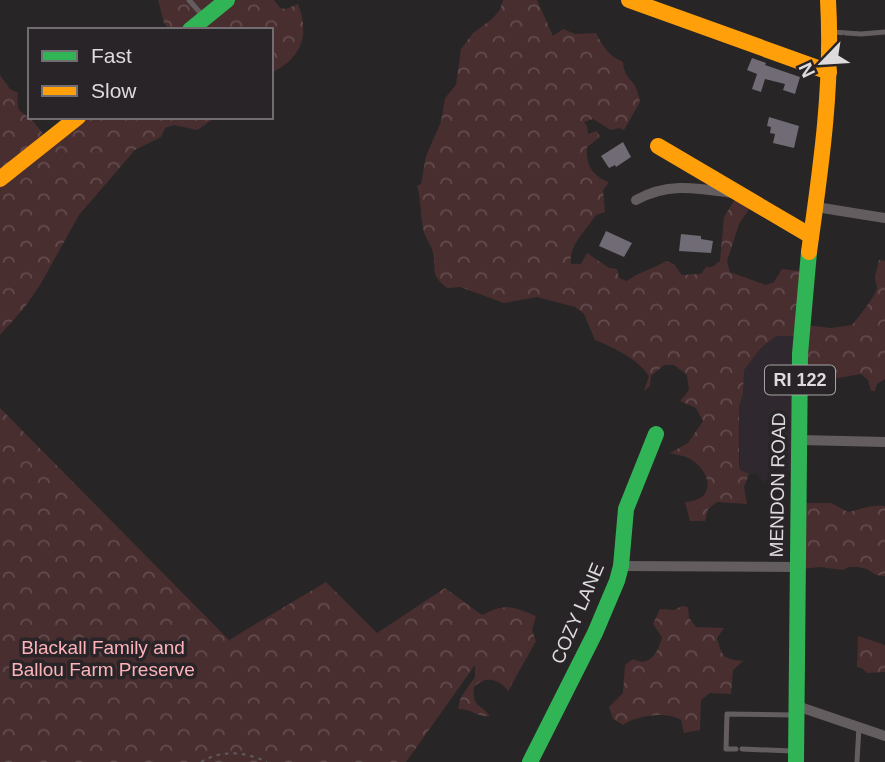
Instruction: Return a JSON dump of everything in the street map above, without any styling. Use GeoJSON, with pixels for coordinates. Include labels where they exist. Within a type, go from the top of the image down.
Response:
{"type":"FeatureCollection","features":[{"type":"Feature","properties":{"kind":"street"},"geometry":{"type":"LineString","coordinates":[[192,28],[228,0]]}},
{"type":"Feature","properties":{"kind":"street"},"geometry":{"type":"LineString","coordinates":[[629,0],[655,5],[829,72]]}},
{"type":"Feature","properties":{"kind":"street","name":"MENDON ROAD"},"geometry":{"type":"LineString","coordinates":[[796,757],[800,354],[811,236],[826,138],[828,0]]}},
{"type":"Feature","properties":{"kind":"street"},"geometry":{"type":"LineString","coordinates":[[0,179],[75,119]]}},
{"type":"Feature","properties":{"kind":"street"},"geometry":{"type":"LineString","coordinates":[[658,146],[811,236]]}},
{"type":"Feature","properties":{"kind":"street"},"geometry":{"type":"LineString","coordinates":[[636,200],[652,191],[669,188],[692,187],[734,193]]}},
{"type":"Feature","properties":{"kind":"street"},"geometry":{"type":"LineString","coordinates":[[816,207],[885,218]]}},
{"type":"Feature","properties":{"kind":"street","name":"COZY LANE"},"geometry":{"type":"LineString","coordinates":[[530,762],[595,633],[617,581],[621,566],[626,509],[646,465],[656,434]]}},
{"type":"Feature","properties":{"kind":"street"},"geometry":{"type":"LineString","coordinates":[[800,440],[885,442]]}},
{"type":"Feature","properties":{"kind":"street"},"geometry":{"type":"LineString","coordinates":[[621,566],[797,567]]}},
{"type":"Feature","properties":{"kind":"street"},"geometry":{"type":"LineString","coordinates":[[797,710],[885,736]]}},
{"type":"Feature","properties":{"kind":"lane"},"geometry":{"type":"LineString","coordinates":[[188,0],[205,18]]}},
{"type":"Feature","properties":{"kind":"lane"},"geometry":{"type":"LineString","coordinates":[[829,32],[885,32]]}},
{"type":"Feature","properties":{"kind":"lane"},"geometry":{"type":"LineString","coordinates":[[796,757],[726,749],[727,714],[797,710]]}},
{"type":"Feature","properties":{"kind":"lane"},"geometry":{"type":"LineString","coordinates":[[857,761],[859,727]]}},
{"type":"Feature","properties":{"kind":"path"},"geometry":{"type":"LineString","coordinates":[[201,762],[227,753],[251,754],[267,762]]}},
{"type":"Feature","properties":{"kind":"shaded area"},"geometry":{"type":"Polygon","coordinates":[[[776,336],[802,336],[799,471],[774,470],[770,478],[763,482],[757,474],[740,470],[739,406],[743,394],[744,370],[761,348],[776,336]]]}},
{"type":"Feature","properties":{"kind":"green space"},"geometry":{"type":"Polygon","coordinates":[[[158,0],[274,0],[280,8],[286,9],[298,4],[302,15],[303,36],[296,53],[273,72],[273,28],[168,28],[164,23],[158,0]]]}},
{"type":"Feature","properties":{"kind":"green space"},"geometry":{"type":"Polygon","coordinates":[[[503,0],[537,0],[553,36],[563,29],[575,34],[596,33],[607,51],[623,62],[625,72],[635,86],[639,98],[640,102],[624,130],[611,130],[593,119],[584,122],[588,134],[597,131],[600,137],[587,147],[589,164],[594,173],[609,182],[603,190],[605,212],[596,215],[579,238],[572,251],[571,264],[581,264],[587,253],[609,268],[617,269],[619,278],[627,281],[666,261],[674,264],[682,275],[701,274],[706,267],[712,267],[720,261],[724,217],[739,193],[753,203],[739,224],[727,261],[730,272],[766,285],[774,282],[782,269],[807,272],[805,325],[831,328],[852,325],[876,291],[875,277],[879,260],[885,261],[885,379],[877,384],[875,391],[871,391],[868,380],[861,374],[827,380],[806,378],[802,336],[776,336],[761,348],[744,370],[743,394],[739,406],[739,465],[740,470],[749,474],[744,487],[747,504],[717,502],[708,509],[705,521],[690,521],[685,502],[702,497],[708,486],[707,479],[692,460],[670,453],[688,443],[703,421],[696,408],[680,401],[689,390],[687,375],[674,365],[664,365],[651,376],[650,386],[644,391],[649,376],[625,354],[595,340],[584,314],[575,307],[537,297],[504,303],[460,287],[447,288],[436,275],[432,250],[423,226],[417,186],[421,184],[426,156],[441,122],[445,98],[456,85],[461,49],[473,33],[500,10],[503,0]]]}},
{"type":"Feature","properties":{"kind":"green space"},"geometry":{"type":"Polygon","coordinates":[[[0,75],[10,89],[18,93],[20,111],[33,121],[48,140],[75,119],[213,119],[197,130],[174,125],[165,128],[161,137],[135,150],[79,215],[40,285],[0,335],[0,75]]]}},
{"type":"Feature","properties":{"kind":"green space","name":"Blackall Family and Ballou Farm Preserve"},"geometry":{"type":"Polygon","coordinates":[[[0,408],[229,640],[326,582],[377,633],[445,588],[482,615],[509,607],[536,616],[532,630],[536,641],[508,691],[492,680],[483,681],[474,687],[476,702],[490,716],[458,709],[461,697],[475,677],[475,665],[406,762],[0,762],[0,408]]]}},
{"type":"Feature","properties":{"kind":"green space"},"geometry":{"type":"Polygon","coordinates":[[[801,503],[831,503],[848,512],[885,506],[885,576],[858,567],[843,570],[820,567],[802,569],[801,503]]]}},
{"type":"Feature","properties":{"kind":"green space"},"geometry":{"type":"Polygon","coordinates":[[[682,606],[688,607],[689,618],[696,627],[724,628],[717,638],[722,653],[727,658],[743,661],[733,670],[731,694],[710,693],[701,700],[700,730],[684,733],[681,720],[660,715],[636,719],[623,725],[613,719],[609,707],[623,693],[625,665],[633,659],[644,661],[652,657],[662,637],[653,624],[660,609],[674,610],[682,606]]]}},
{"type":"Feature","properties":{"kind":"green space"},"geometry":{"type":"Polygon","coordinates":[[[858,636],[885,645],[885,672],[867,673],[857,667],[858,636]]]}},
{"type":"Feature","properties":{"kind":"building"},"geometry":{"type":"Polygon","coordinates":[[[752,58],[800,77],[795,94],[783,90],[785,84],[765,79],[761,92],[752,89],[757,74],[747,70],[752,58]]]}},
{"type":"Feature","properties":{"kind":"building"},"geometry":{"type":"Polygon","coordinates":[[[769,117],[799,126],[794,148],[773,143],[775,134],[770,133],[771,127],[767,126],[769,117]]]}},
{"type":"Feature","properties":{"kind":"building"},"geometry":{"type":"Polygon","coordinates":[[[623,142],[631,157],[616,167],[615,165],[609,168],[601,156],[623,142]]]}},
{"type":"Feature","properties":{"kind":"building"},"geometry":{"type":"Polygon","coordinates":[[[606,231],[632,243],[624,257],[599,246],[606,231]]]}},
{"type":"Feature","properties":{"kind":"building"},"geometry":{"type":"Polygon","coordinates":[[[681,234],[701,236],[701,239],[713,241],[711,253],[679,251],[681,234]]]}},
{"type":"Feature","properties":{"kind":"traffic: fast"},"geometry":{"type":"LineString","coordinates":[[192,28],[227,0]]}},
{"type":"Feature","properties":{"kind":"traffic: fast"},"geometry":{"type":"LineString","coordinates":[[796,762],[800,354],[809,252]]}},
{"type":"Feature","properties":{"kind":"traffic: fast"},"geometry":{"type":"LineString","coordinates":[[530,762],[595,633],[617,581],[621,566],[626,509],[656,434]]}},
{"type":"Feature","properties":{"kind":"traffic: slow"},"geometry":{"type":"LineString","coordinates":[[629,0],[829,72]]}},
{"type":"Feature","properties":{"kind":"traffic: slow"},"geometry":{"type":"LineString","coordinates":[[809,252],[827,95],[828,0]]}},
{"type":"Feature","properties":{"kind":"traffic: slow"},"geometry":{"type":"LineString","coordinates":[[0,179],[75,119]]}},
{"type":"Feature","properties":{"kind":"traffic: slow"},"geometry":{"type":"LineString","coordinates":[[658,146],[811,236]]}}]}
